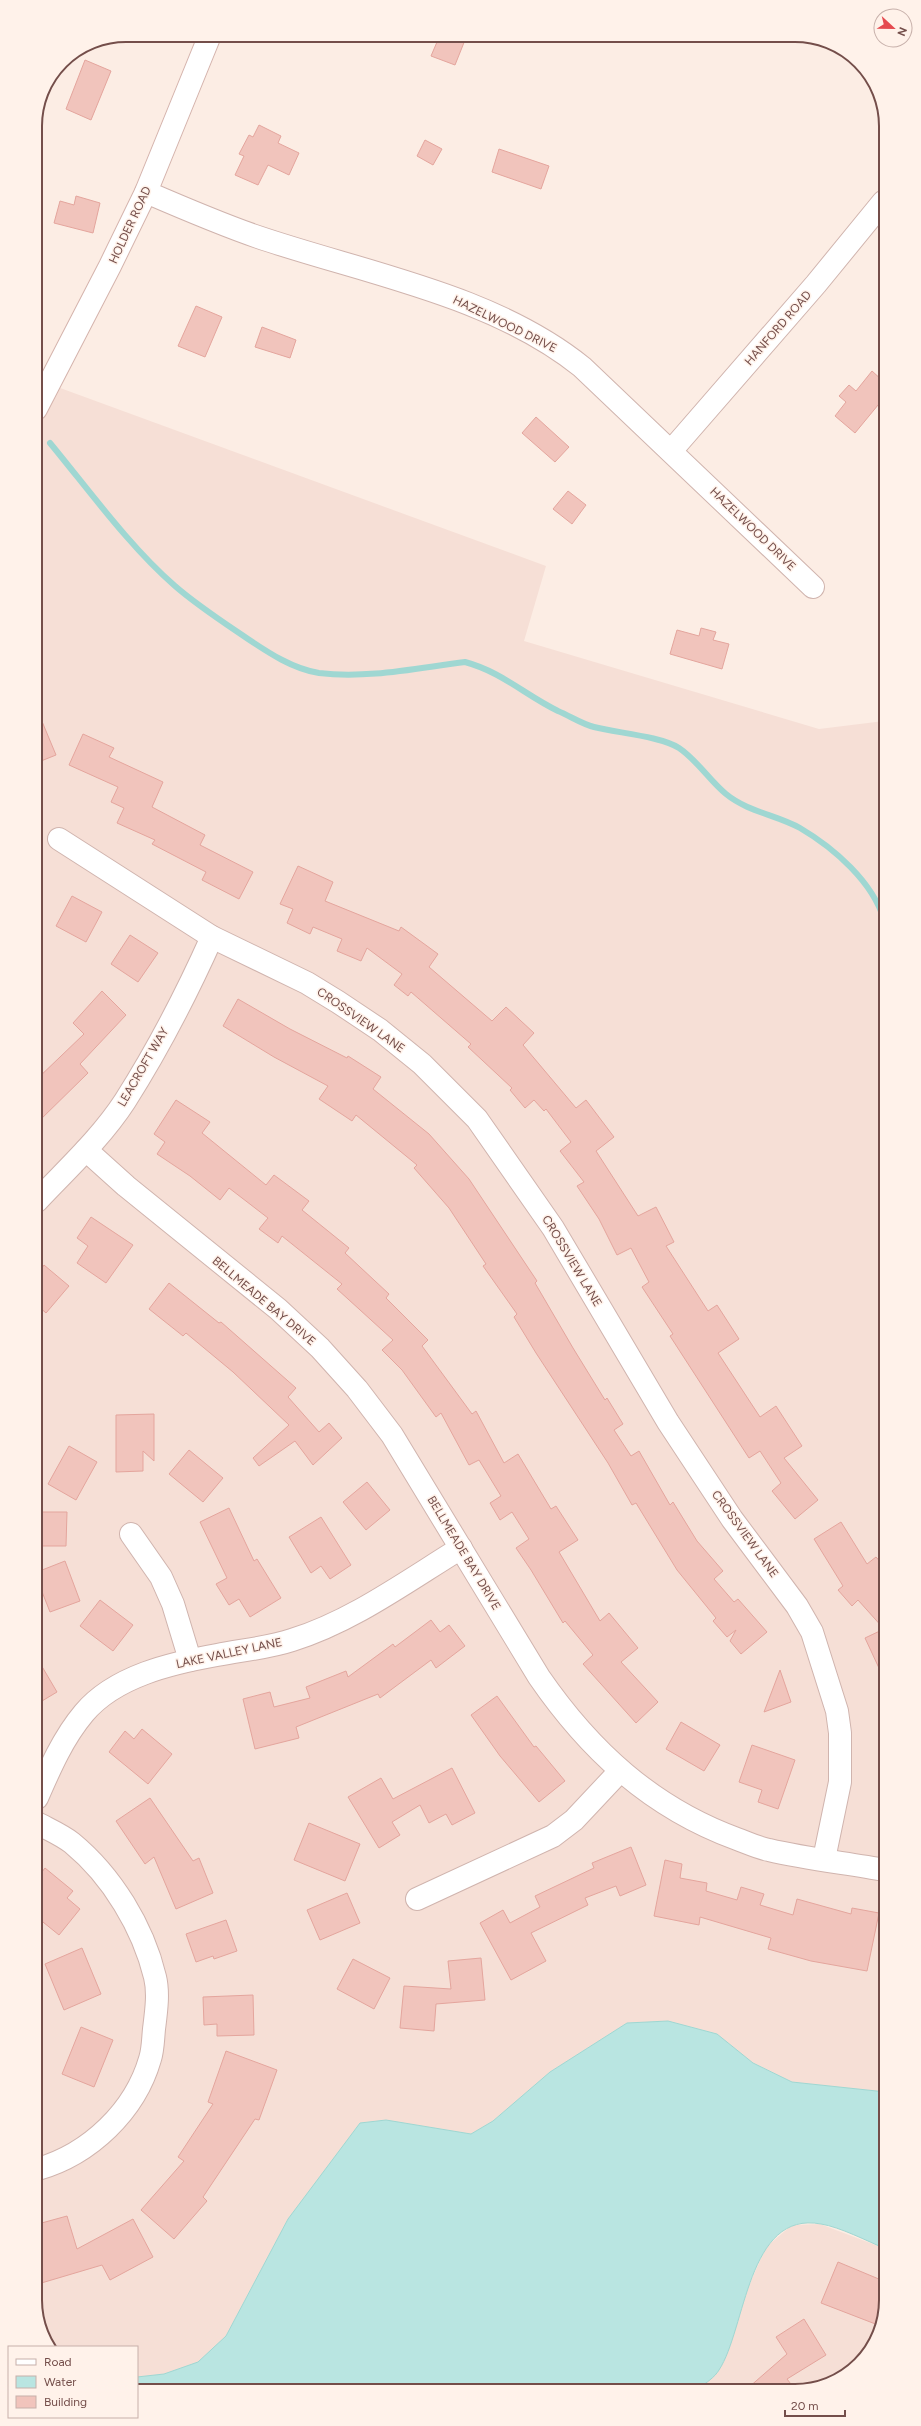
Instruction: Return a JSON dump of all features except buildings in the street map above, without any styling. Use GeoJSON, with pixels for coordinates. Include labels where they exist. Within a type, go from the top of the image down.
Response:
{"type":"FeatureCollection","features":[{"type":"Feature","properties":{"kind":"street","name":"HOLDER ROAD"},"geometry":{"type":"LineString","coordinates":[[42,397],[107,272],[146,192],[207,42]]}},
{"type":"Feature","properties":{"kind":"street","name":"HAZELWOOD DRIVE"},"geometry":{"type":"LineString","coordinates":[[146,192],[258,237],[453,298],[550,343],[582,367],[813,587]]}},
{"type":"Feature","properties":{"kind":"street","name":"HANFORD ROAD"},"geometry":{"type":"LineString","coordinates":[[671,451],[816,284],[879,207]]}},
{"type":"Feature","properties":{"kind":"street","name":"CROSSVIEW LANE"},"geometry":{"type":"LineString","coordinates":[[59,839],[212,937],[307,983],[380,1030],[422,1064],[477,1119],[553,1228],[668,1422],[732,1519],[797,1606],[812,1632],[837,1711],[840,1733],[840,1782],[824,1859]]}},
{"type":"Feature","properties":{"kind":"street","name":"LEACROFT WAY"},"geometry":{"type":"LineString","coordinates":[[42,1196],[86,1150],[124,1102],[196,972],[212,937]]}},
{"type":"Feature","properties":{"kind":"street","name":"BELLMEADE BAY DRIVE"},"geometry":{"type":"LineString","coordinates":[[86,1150],[132,1191],[278,1309],[320,1348],[357,1389],[392,1435],[562,1710],[590,1743],[620,1771],[652,1795],[709,1828],[768,1850],[879,1869]]}},
{"type":"Feature","properties":{"kind":"street"},"geometry":{"type":"LineString","coordinates":[[131,1534],[161,1576],[173,1604],[190,1660]]}},
{"type":"Feature","properties":{"kind":"street","name":"LAKE VALLEY LANE"},"geometry":{"type":"LineString","coordinates":[[42,1788],[60,1750],[85,1712],[107,1693],[130,1680],[190,1660],[290,1641],[325,1628],[357,1611],[461,1548]]}},
{"type":"Feature","properties":{"kind":"street"},"geometry":{"type":"LineString","coordinates":[[416,1899],[553,1836],[574,1820],[620,1771]]}},
{"type":"Feature","properties":{"kind":"street"},"geometry":{"type":"LineString","coordinates":[[42,1825],[71,1842],[97,1868],[123,1902],[144,1942],[156,1979],[156,2008],[150,2058],[137,2092],[114,2122],[83,2148],[51,2165],[42,2168]]}},
{"type":"Feature","properties":{"kind":"shaded area"},"geometry":{"type":"Polygon","coordinates":[[[52,385],[546,566],[524,641],[819,729],[879,722],[879,2091],[792,2082],[753,2063],[717,2034],[667,2021],[627,2023],[550,2072],[493,2121],[471,2134],[386,2120],[360,2123],[288,2219],[226,2336],[198,2362],[164,2374],[138,2377],[138,2346],[56,2346],[48,2332],[45,2322],[42,2300],[42,404],[52,385]]]}},
{"type":"Feature","properties":{"kind":"shaded area"},"geometry":{"type":"Polygon","coordinates":[[[820,2224],[879,2246],[879,2306],[875,2327],[868,2342],[862,2351],[846,2367],[822,2380],[795,2384],[704,2384],[719,2370],[748,2288],[766,2247],[792,2225],[820,2224]]]}},
{"type":"Feature","properties":{"kind":"water"},"geometry":{"type":"Polygon","coordinates":[[[668,2021],[717,2034],[753,2063],[792,2082],[879,2091],[879,2246],[845,2231],[821,2224],[796,2225],[778,2235],[763,2253],[752,2276],[728,2351],[719,2370],[704,2384],[138,2384],[138,2377],[164,2374],[198,2362],[226,2336],[288,2219],[360,2123],[386,2120],[471,2134],[493,2121],[550,2072],[627,2023],[668,2021]]]}},
{"type":"Feature","properties":{"kind":"waterway"},"geometry":{"type":"LineString","coordinates":[[50,443],[126,536],[158,571],[202,607],[273,655],[309,671],[355,675],[392,672],[465,662],[478,666],[502,678],[546,705],[585,724],[661,740],[671,744],[686,753],[720,789],[735,800],[800,828],[826,845],[862,879],[879,906]]}}]}
